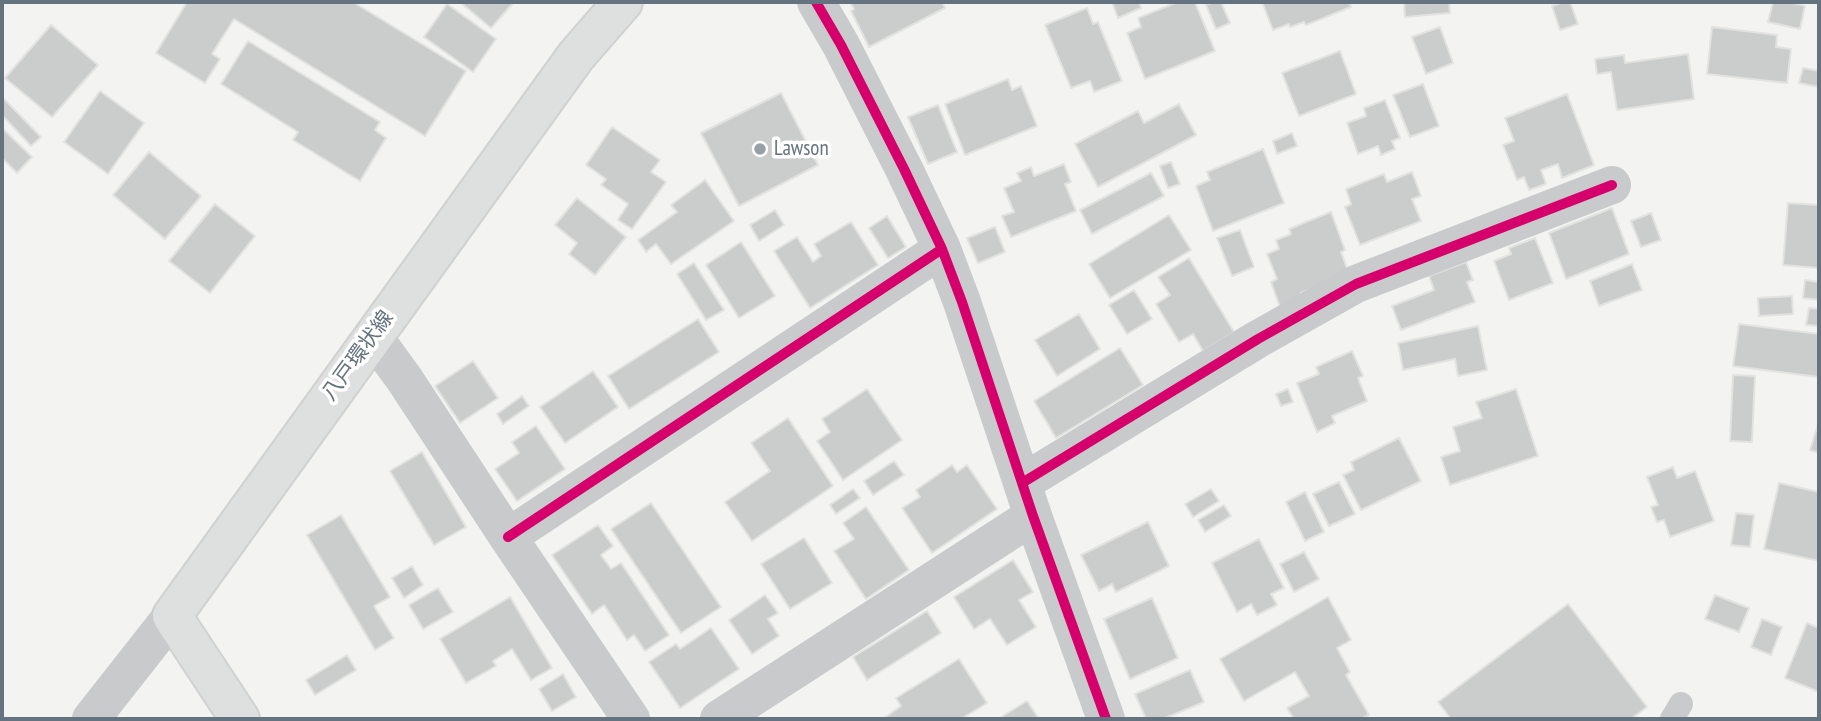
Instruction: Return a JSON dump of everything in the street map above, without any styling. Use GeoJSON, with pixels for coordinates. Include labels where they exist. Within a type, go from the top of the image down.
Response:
{"type":"FeatureCollection","features":[{"type":"Feature","properties":{"kind":"main road","name":"八戸環状線"},"geometry":{"type":"LineString","coordinates":[[172,616],[576,55],[623,2]]}},
{"type":"Feature","properties":{"kind":"main road"},"geometry":{"type":"LineString","coordinates":[[172,616],[240,719]]}},
{"type":"Feature","properties":{"kind":"street"},"geometry":{"type":"LineString","coordinates":[[816,2],[841,45],[942,249],[1107,719]]}},
{"type":"Feature","properties":{"kind":"street"},"geometry":{"type":"LineString","coordinates":[[719,719],[1258,339],[1356,284],[1612,185]]}},
{"type":"Feature","properties":{"kind":"street"},"geometry":{"type":"LineString","coordinates":[[508,537],[942,249]]}},
{"type":"Feature","properties":{"kind":"street"},"geometry":{"type":"LineString","coordinates":[[373,336],[631,719]]}},
{"type":"Feature","properties":{"kind":"street"},"geometry":{"type":"LineString","coordinates":[[91,719],[172,616]]}},
{"type":"Feature","properties":{"kind":"building"},"geometry":{"type":"Polygon","coordinates":[[[187,2],[353,2],[466,71],[425,136],[234,19],[212,54],[220,59],[205,83],[156,53],[187,2]]]}},
{"type":"Feature","properties":{"kind":"building"},"geometry":{"type":"Polygon","coordinates":[[[460,2],[514,2],[491,28],[460,2]]]}},
{"type":"Feature","properties":{"kind":"building"},"geometry":{"type":"Polygon","coordinates":[[[850,2],[942,2],[945,8],[869,47],[851,11],[854,9],[850,2]]]}},
{"type":"Feature","properties":{"kind":"building"},"geometry":{"type":"Polygon","coordinates":[[[1112,2],[1139,2],[1141,8],[1118,18],[1112,2]]]}},
{"type":"Feature","properties":{"kind":"building"},"geometry":{"type":"Polygon","coordinates":[[[1178,2],[1195,2],[1215,51],[1145,79],[1127,33],[1141,27],[1138,18],[1178,2]]]}},
{"type":"Feature","properties":{"kind":"building"},"geometry":{"type":"Polygon","coordinates":[[[1221,2],[1230,23],[1216,29],[1206,5],[1221,2]]]}},
{"type":"Feature","properties":{"kind":"building"},"geometry":{"type":"Polygon","coordinates":[[[1262,2],[1349,2],[1351,7],[1306,25],[1304,22],[1290,27],[1289,24],[1273,30],[1262,2]]]}},
{"type":"Feature","properties":{"kind":"building"},"geometry":{"type":"Polygon","coordinates":[[[1404,2],[1449,2],[1450,13],[1405,17],[1404,2]]]}},
{"type":"Feature","properties":{"kind":"building"},"geometry":{"type":"Polygon","coordinates":[[[1570,2],[1578,24],[1560,30],[1552,6],[1570,2]]]}},
{"type":"Feature","properties":{"kind":"building"},"geometry":{"type":"Polygon","coordinates":[[[1773,2],[1805,6],[1800,29],[1768,22],[1773,2]]]}},
{"type":"Feature","properties":{"kind":"building"},"geometry":{"type":"Polygon","coordinates":[[[447,4],[496,39],[473,72],[424,37],[447,4]]]}},
{"type":"Feature","properties":{"kind":"building"},"geometry":{"type":"Polygon","coordinates":[[[1087,8],[1093,24],[1098,22],[1122,81],[1094,92],[1090,81],[1071,88],[1045,25],[1087,8]]]}},
{"type":"Feature","properties":{"kind":"building"},"geometry":{"type":"Polygon","coordinates":[[[51,25],[98,65],[52,117],[5,78],[51,25]]]}},
{"type":"Feature","properties":{"kind":"building"},"geometry":{"type":"Polygon","coordinates":[[[1440,27],[1453,63],[1426,74],[1412,37],[1440,27]]]}},
{"type":"Feature","properties":{"kind":"building"},"geometry":{"type":"Polygon","coordinates":[[[1712,27],[1777,35],[1776,47],[1791,49],[1787,83],[1707,74],[1712,27]]]}},
{"type":"Feature","properties":{"kind":"building"},"geometry":{"type":"Polygon","coordinates":[[[248,41],[380,122],[375,130],[386,138],[360,181],[293,140],[298,132],[221,84],[248,41]]]}},
{"type":"Feature","properties":{"kind":"building"},"geometry":{"type":"Polygon","coordinates":[[[1340,51],[1356,94],[1299,116],[1282,73],[1340,51]]]}},
{"type":"Feature","properties":{"kind":"building"},"geometry":{"type":"Polygon","coordinates":[[[1688,54],[1694,99],[1617,110],[1611,72],[1597,74],[1595,59],[1624,55],[1625,63],[1688,54]]]}},
{"type":"Feature","properties":{"kind":"building"},"geometry":{"type":"Polygon","coordinates":[[[1803,68],[1819,71],[1819,87],[1799,83],[1803,68]]]}},
{"type":"Feature","properties":{"kind":"building"},"geometry":{"type":"Polygon","coordinates":[[[1008,79],[1012,90],[1021,86],[1037,126],[965,155],[945,104],[1008,79]]]}},
{"type":"Feature","properties":{"kind":"building"},"geometry":{"type":"Polygon","coordinates":[[[1423,84],[1439,126],[1410,137],[1393,95],[1423,84]]]}},
{"type":"Feature","properties":{"kind":"building"},"geometry":{"type":"Polygon","coordinates":[[[100,91],[144,123],[108,174],[64,142],[100,91]]]}},
{"type":"Feature","properties":{"kind":"building","name":"Lawson"},"geometry":{"type":"Polygon","coordinates":[[[781,93],[818,165],[739,206],[701,133],[781,93]]]}},
{"type":"Feature","properties":{"kind":"building"},"geometry":{"type":"Polygon","coordinates":[[[1567,94],[1594,165],[1562,178],[1558,164],[1541,170],[1546,184],[1529,190],[1524,177],[1517,180],[1503,145],[1514,141],[1505,118],[1567,94]]]}},
{"type":"Feature","properties":{"kind":"building"},"geometry":{"type":"Polygon","coordinates":[[[4,99],[41,137],[31,146],[2,115],[4,99]]]}},
{"type":"Feature","properties":{"kind":"building"},"geometry":{"type":"Polygon","coordinates":[[[1385,100],[1400,138],[1392,141],[1395,149],[1381,155],[1378,146],[1358,154],[1347,123],[1366,116],[1364,108],[1385,100]]]}},
{"type":"Feature","properties":{"kind":"building"},"geometry":{"type":"Polygon","coordinates":[[[1179,104],[1196,135],[1098,187],[1075,144],[1138,111],[1144,123],[1179,104]]]}},
{"type":"Feature","properties":{"kind":"building"},"geometry":{"type":"Polygon","coordinates":[[[938,105],[957,152],[928,164],[908,117],[938,105]]]}},
{"type":"Feature","properties":{"kind":"building"},"geometry":{"type":"Polygon","coordinates":[[[612,127],[660,160],[651,172],[666,182],[632,229],[618,220],[628,204],[601,185],[606,179],[586,165],[612,127]]]}},
{"type":"Feature","properties":{"kind":"building"},"geometry":{"type":"Polygon","coordinates":[[[2,128],[32,157],[17,173],[2,158],[2,128]]]}},
{"type":"Feature","properties":{"kind":"building"},"geometry":{"type":"Polygon","coordinates":[[[1292,133],[1297,146],[1277,154],[1273,141],[1292,133]]]}},
{"type":"Feature","properties":{"kind":"building"},"geometry":{"type":"Polygon","coordinates":[[[1263,149],[1284,203],[1213,231],[1196,186],[1210,180],[1207,172],[1263,149]]]}},
{"type":"Feature","properties":{"kind":"building"},"geometry":{"type":"Polygon","coordinates":[[[149,152],[201,196],[165,239],[113,195],[149,152]]]}},
{"type":"Feature","properties":{"kind":"building"},"geometry":{"type":"Polygon","coordinates":[[[1171,162],[1180,184],[1168,188],[1160,166],[1171,162]]]}},
{"type":"Feature","properties":{"kind":"building"},"geometry":{"type":"Polygon","coordinates":[[[1064,164],[1071,182],[1065,184],[1076,211],[1011,237],[1002,216],[1014,212],[1004,188],[1021,181],[1017,173],[1031,167],[1034,176],[1064,164]]]}},
{"type":"Feature","properties":{"kind":"building"},"geometry":{"type":"Polygon","coordinates":[[[1412,172],[1421,196],[1412,199],[1421,221],[1360,245],[1345,207],[1351,204],[1346,189],[1384,174],[1387,182],[1412,172]]]}},
{"type":"Feature","properties":{"kind":"building"},"geometry":{"type":"Polygon","coordinates":[[[1151,173],[1164,196],[1092,234],[1080,210],[1151,173]]]}},
{"type":"Feature","properties":{"kind":"building"},"geometry":{"type":"Polygon","coordinates":[[[705,180],[734,221],[671,264],[656,244],[646,252],[638,240],[677,212],[671,205],[705,180]]]}},
{"type":"Feature","properties":{"kind":"building"},"geometry":{"type":"Polygon","coordinates":[[[577,198],[626,237],[595,275],[569,254],[577,243],[555,225],[577,198]]]}},
{"type":"Feature","properties":{"kind":"building"},"geometry":{"type":"Polygon","coordinates":[[[1788,203],[1819,205],[1819,268],[1783,265],[1788,203]]]}},
{"type":"Feature","properties":{"kind":"building"},"geometry":{"type":"Polygon","coordinates":[[[215,204],[255,236],[210,293],[169,261],[215,204]]]}},
{"type":"Feature","properties":{"kind":"building"},"geometry":{"type":"Polygon","coordinates":[[[1612,208],[1629,254],[1566,279],[1549,233],[1612,208]]]}},
{"type":"Feature","properties":{"kind":"building"},"geometry":{"type":"Polygon","coordinates":[[[775,210],[784,225],[759,241],[750,225],[775,210]]]}},
{"type":"Feature","properties":{"kind":"building"},"geometry":{"type":"Polygon","coordinates":[[[1331,212],[1345,250],[1341,252],[1349,274],[1301,293],[1302,298],[1280,307],[1271,282],[1277,279],[1267,254],[1279,249],[1276,240],[1291,234],[1289,229],[1331,212]]]}},
{"type":"Feature","properties":{"kind":"building"},"geometry":{"type":"Polygon","coordinates":[[[1651,213],[1661,240],[1641,247],[1631,221],[1651,213]]]}},
{"type":"Feature","properties":{"kind":"building"},"geometry":{"type":"Polygon","coordinates":[[[1169,215],[1191,250],[1110,298],[1089,264],[1169,215]]]}},
{"type":"Feature","properties":{"kind":"building"},"geometry":{"type":"Polygon","coordinates":[[[887,216],[906,247],[888,258],[869,228],[887,216]]]}},
{"type":"Feature","properties":{"kind":"building"},"geometry":{"type":"Polygon","coordinates":[[[851,222],[878,265],[810,308],[774,251],[797,237],[813,262],[821,256],[814,244],[851,222]]]}},
{"type":"Feature","properties":{"kind":"building"},"geometry":{"type":"Polygon","coordinates":[[[995,227],[1005,252],[978,263],[967,238],[995,227]]]}},
{"type":"Feature","properties":{"kind":"building"},"geometry":{"type":"Polygon","coordinates":[[[1240,230],[1254,267],[1232,276],[1217,238],[1240,230]]]}},
{"type":"Feature","properties":{"kind":"building"},"geometry":{"type":"Polygon","coordinates":[[[1535,238],[1553,283],[1509,300],[1494,261],[1511,254],[1509,248],[1535,238]]]}},
{"type":"Feature","properties":{"kind":"building"},"geometry":{"type":"Polygon","coordinates":[[[741,242],[775,296],[739,318],[706,265],[741,242]]]}},
{"type":"Feature","properties":{"kind":"building"},"geometry":{"type":"Polygon","coordinates":[[[1189,258],[1234,332],[1203,351],[1193,334],[1179,342],[1156,304],[1170,295],[1158,277],[1189,258]]]}},
{"type":"Feature","properties":{"kind":"building"},"geometry":{"type":"Polygon","coordinates":[[[1466,262],[1473,280],[1467,282],[1475,302],[1401,330],[1392,306],[1434,290],[1429,276],[1466,262]]]}},
{"type":"Feature","properties":{"kind":"building"},"geometry":{"type":"Polygon","coordinates":[[[694,263],[724,310],[706,320],[677,274],[694,263]]]}},
{"type":"Feature","properties":{"kind":"building"},"geometry":{"type":"Polygon","coordinates":[[[1632,264],[1642,290],[1599,306],[1590,281],[1632,264]]]}},
{"type":"Feature","properties":{"kind":"building"},"geometry":{"type":"Polygon","coordinates":[[[1805,280],[1819,282],[1819,300],[1803,298],[1805,280]]]}},
{"type":"Feature","properties":{"kind":"building"},"geometry":{"type":"Polygon","coordinates":[[[1134,290],[1152,319],[1127,334],[1109,305],[1134,290]]]}},
{"type":"Feature","properties":{"kind":"building"},"geometry":{"type":"Polygon","coordinates":[[[1792,296],[1793,314],[1759,316],[1758,298],[1792,296]]]}},
{"type":"Feature","properties":{"kind":"building"},"geometry":{"type":"Polygon","coordinates":[[[1809,308],[1819,309],[1819,326],[1806,325],[1809,308]]]}},
{"type":"Feature","properties":{"kind":"building"},"geometry":{"type":"Polygon","coordinates":[[[1079,314],[1100,349],[1057,376],[1035,340],[1079,314]]]}},
{"type":"Feature","properties":{"kind":"building"},"geometry":{"type":"Polygon","coordinates":[[[698,319],[719,352],[629,409],[608,376],[698,319]]]}},
{"type":"Feature","properties":{"kind":"building"},"geometry":{"type":"Polygon","coordinates":[[[1739,324],[1819,334],[1819,377],[1733,366],[1739,324]]]}},
{"type":"Feature","properties":{"kind":"building"},"geometry":{"type":"Polygon","coordinates":[[[1478,326],[1487,370],[1458,376],[1455,359],[1403,370],[1398,343],[1478,326]]]}},
{"type":"Feature","properties":{"kind":"building"},"geometry":{"type":"Polygon","coordinates":[[[1120,348],[1143,385],[1056,438],[1034,401],[1120,348]]]}},
{"type":"Feature","properties":{"kind":"building"},"geometry":{"type":"Polygon","coordinates":[[[1352,351],[1363,376],[1358,378],[1367,401],[1332,416],[1335,423],[1317,432],[1297,383],[1319,374],[1316,367],[1352,351]]]}},
{"type":"Feature","properties":{"kind":"building"},"geometry":{"type":"Polygon","coordinates":[[[473,361],[498,398],[460,423],[435,386],[473,361]]]}},
{"type":"Feature","properties":{"kind":"building"},"geometry":{"type":"Polygon","coordinates":[[[593,371],[618,407],[565,443],[540,407],[593,371]]]}},
{"type":"Feature","properties":{"kind":"building"},"geometry":{"type":"Polygon","coordinates":[[[1733,375],[1755,376],[1752,442],[1730,441],[1733,375]]]}},
{"type":"Feature","properties":{"kind":"building"},"geometry":{"type":"Polygon","coordinates":[[[867,389],[902,440],[843,480],[817,441],[830,432],[822,419],[867,389]]]}},
{"type":"Feature","properties":{"kind":"building"},"geometry":{"type":"Polygon","coordinates":[[[1288,389],[1293,402],[1281,406],[1276,394],[1288,389]]]}},
{"type":"Feature","properties":{"kind":"building"},"geometry":{"type":"Polygon","coordinates":[[[1516,389],[1538,456],[1450,485],[1441,457],[1460,451],[1453,427],[1482,418],[1476,402],[1516,389]]]}},
{"type":"Feature","properties":{"kind":"building"},"geometry":{"type":"Polygon","coordinates":[[[522,396],[529,406],[503,424],[497,414],[522,396]]]}},
{"type":"Feature","properties":{"kind":"building"},"geometry":{"type":"Polygon","coordinates":[[[788,418],[833,486],[752,541],[725,502],[770,471],[751,443],[788,418]]]}},
{"type":"Feature","properties":{"kind":"building"},"geometry":{"type":"Polygon","coordinates":[[[1819,421],[1819,453],[1810,450],[1819,421]]]}},
{"type":"Feature","properties":{"kind":"building"},"geometry":{"type":"Polygon","coordinates":[[[536,426],[565,469],[517,501],[495,469],[519,453],[512,442],[536,426]]]}},
{"type":"Feature","properties":{"kind":"building"},"geometry":{"type":"Polygon","coordinates":[[[1399,438],[1421,481],[1361,510],[1343,475],[1354,470],[1351,462],[1399,438]]]}},
{"type":"Feature","properties":{"kind":"building"},"geometry":{"type":"Polygon","coordinates":[[[422,452],[466,527],[434,545],[390,471],[422,452]]]}},
{"type":"Feature","properties":{"kind":"building"},"geometry":{"type":"Polygon","coordinates":[[[894,461],[904,475],[873,495],[864,481],[894,461]]]}},
{"type":"Feature","properties":{"kind":"building"},"geometry":{"type":"Polygon","coordinates":[[[952,465],[957,472],[967,465],[997,509],[932,553],[902,508],[920,497],[916,490],[952,465]]]}},
{"type":"Feature","properties":{"kind":"building"},"geometry":{"type":"Polygon","coordinates":[[[1673,467],[1677,478],[1695,471],[1714,521],[1670,537],[1664,520],[1657,522],[1651,507],[1658,505],[1647,477],[1673,467]]]}},
{"type":"Feature","properties":{"kind":"building"},"geometry":{"type":"Polygon","coordinates":[[[1339,482],[1355,514],[1329,526],[1313,494],[1339,482]]]}},
{"type":"Feature","properties":{"kind":"building"},"geometry":{"type":"Polygon","coordinates":[[[1779,483],[1819,492],[1819,561],[1764,549],[1779,483]]]}},
{"type":"Feature","properties":{"kind":"building"},"geometry":{"type":"Polygon","coordinates":[[[853,489],[860,498],[836,514],[830,505],[853,489]]]}},
{"type":"Feature","properties":{"kind":"building"},"geometry":{"type":"Polygon","coordinates":[[[1211,489],[1219,501],[1193,517],[1185,504],[1211,489]]]}},
{"type":"Feature","properties":{"kind":"building"},"geometry":{"type":"Polygon","coordinates":[[[1305,492],[1324,532],[1305,541],[1286,502],[1305,492]]]}},
{"type":"Feature","properties":{"kind":"building"},"geometry":{"type":"Polygon","coordinates":[[[651,503],[721,607],[681,633],[611,529],[651,503]]]}},
{"type":"Feature","properties":{"kind":"building"},"geometry":{"type":"Polygon","coordinates":[[[1224,505],[1231,516],[1205,532],[1198,520],[1224,505]]]}},
{"type":"Feature","properties":{"kind":"building"},"geometry":{"type":"Polygon","coordinates":[[[866,507],[909,570],[866,599],[834,551],[854,539],[843,523],[866,507]]]}},
{"type":"Feature","properties":{"kind":"building"},"geometry":{"type":"Polygon","coordinates":[[[1736,513],[1754,515],[1750,547],[1731,545],[1736,513]]]}},
{"type":"Feature","properties":{"kind":"building"},"geometry":{"type":"Polygon","coordinates":[[[341,515],[390,597],[374,606],[394,638],[375,650],[307,535],[341,515]]]}},
{"type":"Feature","properties":{"kind":"building"},"geometry":{"type":"Polygon","coordinates":[[[1148,522],[1169,566],[1116,592],[1112,584],[1099,591],[1081,555],[1148,522]]]}},
{"type":"Feature","properties":{"kind":"building"},"geometry":{"type":"Polygon","coordinates":[[[598,525],[613,546],[601,555],[611,569],[621,563],[669,635],[645,651],[634,635],[627,640],[604,605],[592,614],[552,555],[598,525]]]}},
{"type":"Feature","properties":{"kind":"building"},"geometry":{"type":"Polygon","coordinates":[[[804,538],[832,583],[790,609],[761,564],[804,538]]]}},
{"type":"Feature","properties":{"kind":"building"},"geometry":{"type":"Polygon","coordinates":[[[1259,539],[1284,588],[1271,594],[1277,605],[1257,615],[1251,604],[1237,612],[1212,563],[1259,539]]]}},
{"type":"Feature","properties":{"kind":"building"},"geometry":{"type":"Polygon","coordinates":[[[1304,552],[1319,579],[1294,592],[1280,564],[1304,552]]]}},
{"type":"Feature","properties":{"kind":"building"},"geometry":{"type":"Polygon","coordinates":[[[1013,560],[1033,592],[1019,600],[1036,627],[1007,645],[990,619],[974,629],[954,597],[1013,560]]]}},
{"type":"Feature","properties":{"kind":"building"},"geometry":{"type":"Polygon","coordinates":[[[412,566],[423,585],[404,598],[392,578],[412,566]]]}},
{"type":"Feature","properties":{"kind":"building"},"geometry":{"type":"Polygon","coordinates":[[[438,588],[453,612],[423,629],[409,605],[438,588]]]}},
{"type":"Feature","properties":{"kind":"building"},"geometry":{"type":"Polygon","coordinates":[[[765,595],[778,613],[768,619],[779,636],[752,654],[729,620],[765,595]]]}},
{"type":"Feature","properties":{"kind":"building"},"geometry":{"type":"Polygon","coordinates":[[[1715,595],[1749,608],[1739,632],[1705,619],[1715,595]]]}},
{"type":"Feature","properties":{"kind":"building"},"geometry":{"type":"Polygon","coordinates":[[[510,597],[552,668],[531,680],[512,649],[493,661],[496,666],[466,683],[440,639],[510,597]]]}},
{"type":"Feature","properties":{"kind":"building"},"geometry":{"type":"Polygon","coordinates":[[[1328,597],[1351,640],[1337,648],[1350,672],[1346,675],[1369,715],[1361,719],[1294,719],[1287,708],[1309,696],[1295,672],[1244,701],[1220,659],[1328,597]]]}},
{"type":"Feature","properties":{"kind":"building"},"geometry":{"type":"Polygon","coordinates":[[[1152,598],[1178,658],[1130,679],[1104,619],[1152,598]]]}},
{"type":"Feature","properties":{"kind":"building"},"geometry":{"type":"Polygon","coordinates":[[[1568,604],[1647,707],[1631,719],[1451,719],[1438,702],[1568,604]]]}},
{"type":"Feature","properties":{"kind":"building"},"geometry":{"type":"Polygon","coordinates":[[[927,611],[941,633],[867,680],[853,657],[927,611]]]}},
{"type":"Feature","properties":{"kind":"building"},"geometry":{"type":"Polygon","coordinates":[[[1762,619],[1782,627],[1771,655],[1751,647],[1762,619]]]}},
{"type":"Feature","properties":{"kind":"building"},"geometry":{"type":"Polygon","coordinates":[[[1807,623],[1819,628],[1819,692],[1785,678],[1807,623]]]}},
{"type":"Feature","properties":{"kind":"building"},"geometry":{"type":"Polygon","coordinates":[[[711,628],[739,669],[680,708],[649,662],[676,644],[680,649],[711,628]]]}},
{"type":"Feature","properties":{"kind":"building"},"geometry":{"type":"Polygon","coordinates":[[[347,655],[356,670],[315,695],[306,680],[347,655]]]}},
{"type":"Feature","properties":{"kind":"building"},"geometry":{"type":"Polygon","coordinates":[[[959,659],[987,703],[961,719],[883,719],[901,706],[896,698],[959,659]]]}},
{"type":"Feature","properties":{"kind":"building"},"geometry":{"type":"Polygon","coordinates":[[[1190,670],[1204,702],[1163,719],[1146,719],[1135,694],[1190,670]]]}},
{"type":"Feature","properties":{"kind":"building"},"geometry":{"type":"Polygon","coordinates":[[[563,674],[576,697],[552,711],[539,689],[563,674]]]}},
{"type":"Feature","properties":{"kind":"building"},"geometry":{"type":"Polygon","coordinates":[[[1027,701],[1039,719],[998,719],[1027,701]]]}},
{"type":"Feature","properties":{"kind":"cycle path"},"geometry":{"type":"LineString","coordinates":[[816,2],[841,45],[942,249],[1106,719]]}},
{"type":"Feature","properties":{"kind":"cycle path"},"geometry":{"type":"LineString","coordinates":[[1022,483],[1258,339],[1356,284],[1612,185]]}},
{"type":"Feature","properties":{"kind":"cycle path"},"geometry":{"type":"LineString","coordinates":[[508,537],[942,249]]}},
{"type":"Feature","properties":{"kind":"place","name":"Lawson"},"geometry":{"type":"Point","coordinates":[760,149]}}]}
